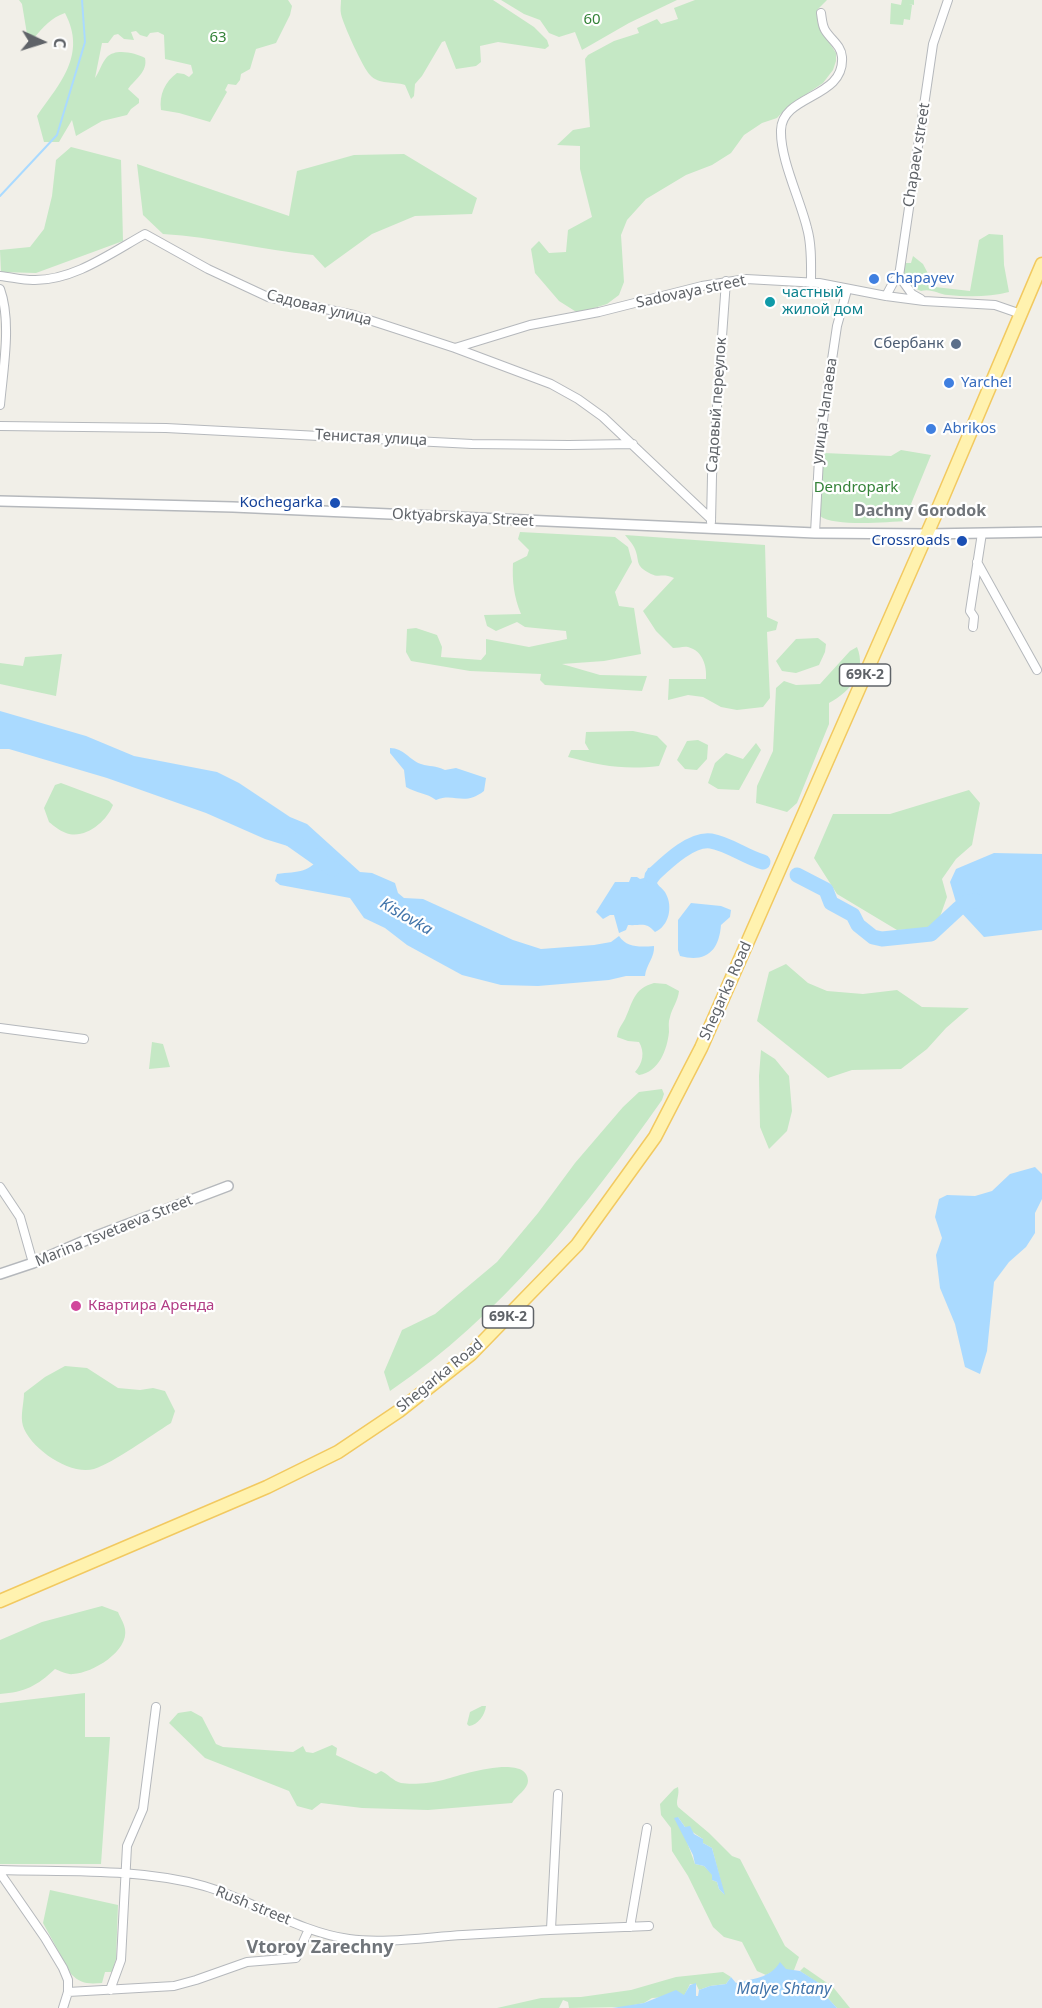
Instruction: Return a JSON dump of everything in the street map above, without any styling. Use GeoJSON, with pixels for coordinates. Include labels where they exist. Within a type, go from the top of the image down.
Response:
{"type":"FeatureCollection","features":[{"type":"Feature","properties":{"kind":"main road","name":"69К-2"},"geometry":{"type":"LineString","coordinates":[[927,534],[1042,264]]}},
{"type":"Feature","properties":{"kind":"main road","name":"Shegarka Road"},"geometry":{"type":"LineString","coordinates":[[0,1601],[267,1487],[338,1452],[399,1411],[471,1354],[577,1245],[655,1137],[701,1048],[927,534]]}},
{"type":"Feature","properties":{"kind":"street","name":"Chapaev street"},"geometry":{"type":"LineString","coordinates":[[899,276],[933,44],[948,0]]}},
{"type":"Feature","properties":{"kind":"street"},"geometry":{"type":"LineString","coordinates":[[811,283],[811,250],[808,229],[783,148],[781,127],[796,106],[825,90],[839,72],[842,63],[840,48],[824,28],[821,13]]}},
{"type":"Feature","properties":{"kind":"street","name":"Садовая улица"},"geometry":{"type":"LineString","coordinates":[[0,276],[34,280],[61,276],[86,267],[145,234],[208,269],[268,297],[354,315],[455,348],[551,384],[578,399],[603,417],[633,444]]}},
{"type":"Feature","properties":{"kind":"street"},"geometry":{"type":"LineString","coordinates":[[886,296],[899,276],[912,294],[924,301]]}},
{"type":"Feature","properties":{"kind":"street","name":"Sadovaya street"},"geometry":{"type":"LineString","coordinates":[[455,348],[530,325],[574,317],[726,281],[768,279],[811,283],[924,301],[995,305],[1021,314]]}},
{"type":"Feature","properties":{"kind":"street","name":"Садовый переулок"},"geometry":{"type":"LineString","coordinates":[[711,524],[712,476],[726,281]]}},
{"type":"Feature","properties":{"kind":"street"},"geometry":{"type":"LineString","coordinates":[[0,289],[4,300],[6,326],[0,405]]}},
{"type":"Feature","properties":{"kind":"street","name":"улица Чапаева"},"geometry":{"type":"LineString","coordinates":[[815,533],[820,440],[837,326],[847,290]]}},
{"type":"Feature","properties":{"kind":"street","name":"Тенистая улица"},"geometry":{"type":"LineString","coordinates":[[0,426],[166,428],[472,444],[633,444]]}},
{"type":"Feature","properties":{"kind":"street"},"geometry":{"type":"LineString","coordinates":[[633,444],[711,524]]}},
{"type":"Feature","properties":{"kind":"street","name":"Oktyabrskaya Street"},"geometry":{"type":"LineString","coordinates":[[0,501],[711,524],[815,533],[1042,532]]}},
{"type":"Feature","properties":{"kind":"street"},"geometry":{"type":"LineString","coordinates":[[973,627],[974,617],[970,612],[981,533]]}},
{"type":"Feature","properties":{"kind":"street"},"geometry":{"type":"LineString","coordinates":[[978,562],[1037,670]]}},
{"type":"Feature","properties":{"kind":"street"},"geometry":{"type":"LineString","coordinates":[[0,1028],[84,1039]]}},
{"type":"Feature","properties":{"kind":"street","name":"Marina Tsvetaeva Street"},"geometry":{"type":"LineString","coordinates":[[0,1274],[228,1186]]}},
{"type":"Feature","properties":{"kind":"street"},"geometry":{"type":"LineString","coordinates":[[0,1187],[20,1217],[33,1263]]}},
{"type":"Feature","properties":{"kind":"street"},"geometry":{"type":"LineString","coordinates":[[110,1990],[121,1960],[127,1846],[142,1809],[156,1707]]}},
{"type":"Feature","properties":{"kind":"street"},"geometry":{"type":"LineString","coordinates":[[551,1929],[558,1794]]}},
{"type":"Feature","properties":{"kind":"street"},"geometry":{"type":"LineString","coordinates":[[630,1927],[647,1828]]}},
{"type":"Feature","properties":{"kind":"street"},"geometry":{"type":"LineString","coordinates":[[0,1871],[63,1968],[68,1980],[68,1992],[63,2008]]}},
{"type":"Feature","properties":{"kind":"street","name":"Rush street"},"geometry":{"type":"LineString","coordinates":[[0,1871],[125,1874],[201,1885],[228,1894],[309,1929],[350,1939],[393,1939],[551,1929],[649,1926]]}},
{"type":"Feature","properties":{"kind":"street"},"geometry":{"type":"LineString","coordinates":[[68,1992],[174,1986],[247,1962],[296,1958],[309,1929]]}},
{"type":"Feature","properties":{"kind":"green space","name":"63"},"geometry":{"type":"Polygon","coordinates":[[[19,0],[288,0],[292,6],[276,43],[256,49],[250,69],[241,74],[236,85],[228,84],[225,90],[227,92],[210,122],[161,110],[161,99],[166,84],[177,73],[189,77],[193,73],[191,65],[165,59],[164,35],[158,32],[150,33],[147,37],[136,31],[131,32],[134,40],[124,39],[118,34],[114,35],[108,43],[102,43],[95,78],[105,59],[111,54],[126,52],[145,58],[143,71],[128,89],[139,99],[139,103],[127,115],[102,121],[76,136],[72,120],[59,142],[44,142],[37,116],[68,68],[73,42],[71,28],[65,13],[48,23],[34,38],[27,34],[22,4],[19,0]]]}},
{"type":"Feature","properties":{"kind":"green space"},"geometry":{"type":"Polygon","coordinates":[[[341,0],[493,0],[534,27],[547,40],[549,46],[545,49],[498,42],[480,46],[481,62],[476,66],[456,69],[445,41],[442,42],[415,84],[414,96],[411,99],[405,85],[382,82],[367,71],[343,19],[341,0]]]}},
{"type":"Feature","properties":{"kind":"green space","name":"60"},"geometry":{"type":"Polygon","coordinates":[[[501,0],[677,0],[629,23],[582,50],[575,32],[559,37],[549,33],[540,20],[524,14],[501,0]]]}},
{"type":"Feature","properties":{"kind":"green space"},"geometry":{"type":"Polygon","coordinates":[[[695,0],[827,0],[817,10],[818,25],[836,53],[833,70],[823,83],[787,107],[777,118],[762,123],[744,135],[731,153],[712,165],[686,175],[646,199],[627,220],[621,235],[624,282],[619,295],[607,304],[578,313],[559,301],[535,273],[531,249],[539,241],[549,253],[566,252],[568,230],[592,217],[580,169],[580,146],[557,145],[573,130],[590,127],[585,59],[588,55],[614,41],[639,33],[637,28],[657,19],[661,24],[678,19],[674,8],[695,0]]]}},
{"type":"Feature","properties":{"kind":"green space"},"geometry":{"type":"Polygon","coordinates":[[[902,0],[914,0],[914,5],[909,4],[912,5],[910,20],[904,19],[903,25],[890,24],[891,3],[901,5],[902,0]]]}},
{"type":"Feature","properties":{"kind":"green space"},"geometry":{"type":"Polygon","coordinates":[[[71,147],[121,160],[123,241],[36,273],[1,272],[0,250],[30,247],[44,229],[52,196],[56,160],[71,147]]]}},
{"type":"Feature","properties":{"kind":"green space"},"geometry":{"type":"Polygon","coordinates":[[[404,154],[477,198],[472,214],[415,216],[372,234],[325,268],[313,255],[163,234],[143,215],[137,164],[289,216],[297,171],[354,155],[404,154]]]}},
{"type":"Feature","properties":{"kind":"green space"},"geometry":{"type":"Polygon","coordinates":[[[989,234],[1003,235],[1004,265],[1009,292],[979,296],[948,295],[921,291],[906,280],[904,263],[911,263],[913,256],[923,264],[935,287],[970,291],[979,240],[989,234]]]}},
{"type":"Feature","properties":{"kind":"green space","name":"Dendropark"},"geometry":{"type":"Polygon","coordinates":[[[901,450],[931,455],[911,504],[914,506],[907,521],[848,523],[820,516],[821,468],[824,453],[891,456],[901,450]]]}},
{"type":"Feature","properties":{"kind":"green space"},"geometry":{"type":"Polygon","coordinates":[[[520,532],[615,537],[628,547],[632,562],[615,592],[619,606],[634,608],[641,654],[604,661],[562,664],[600,675],[647,676],[642,691],[545,685],[540,680],[541,674],[470,671],[411,661],[406,652],[407,629],[416,628],[437,635],[442,647],[441,657],[481,660],[486,654],[486,639],[529,647],[567,639],[566,631],[525,627],[517,622],[496,631],[487,626],[484,615],[521,614],[514,589],[513,563],[527,556],[529,550],[518,539],[520,532]]]}},
{"type":"Feature","properties":{"kind":"green space"},"geometry":{"type":"Polygon","coordinates":[[[625,535],[765,545],[767,617],[778,622],[776,630],[767,632],[770,698],[763,707],[737,710],[721,707],[703,697],[688,695],[668,700],[669,679],[706,679],[705,664],[701,655],[693,649],[673,648],[656,631],[643,611],[674,578],[645,571],[638,562],[634,547],[625,535]]]}},
{"type":"Feature","properties":{"kind":"green space"},"geometry":{"type":"Polygon","coordinates":[[[818,638],[826,644],[819,665],[796,673],[782,671],[776,661],[796,639],[818,638]]]}},
{"type":"Feature","properties":{"kind":"green space"},"geometry":{"type":"Polygon","coordinates":[[[857,647],[860,656],[858,673],[850,687],[829,703],[829,724],[797,803],[787,812],[756,803],[757,786],[773,751],[776,688],[784,681],[796,685],[820,684],[850,651],[857,647]]]}},
{"type":"Feature","properties":{"kind":"green space"},"geometry":{"type":"Polygon","coordinates":[[[62,654],[56,696],[0,684],[0,663],[23,666],[25,657],[62,654]]]}},
{"type":"Feature","properties":{"kind":"green space"},"geometry":{"type":"Polygon","coordinates":[[[633,731],[657,736],[667,746],[659,766],[635,768],[613,766],[568,757],[571,750],[589,750],[585,743],[586,732],[633,731]]]}},
{"type":"Feature","properties":{"kind":"green space"},"geometry":{"type":"Polygon","coordinates":[[[698,740],[708,745],[707,759],[697,770],[685,769],[677,760],[687,741],[698,740]]]}},
{"type":"Feature","properties":{"kind":"green space"},"geometry":{"type":"Polygon","coordinates":[[[756,743],[761,750],[739,790],[718,789],[708,783],[715,763],[726,753],[743,759],[756,743]]]}},
{"type":"Feature","properties":{"kind":"green space"},"geometry":{"type":"Polygon","coordinates":[[[61,783],[109,801],[113,805],[101,823],[81,834],[73,834],[62,831],[49,822],[44,808],[55,785],[61,783]]]}},
{"type":"Feature","properties":{"kind":"green space"},"geometry":{"type":"Polygon","coordinates":[[[969,790],[980,803],[972,845],[956,859],[942,879],[947,897],[936,928],[897,930],[837,894],[814,858],[833,814],[890,814],[969,790]]]}},
{"type":"Feature","properties":{"kind":"green space"},"geometry":{"type":"Polygon","coordinates":[[[786,964],[808,983],[827,991],[863,994],[897,990],[922,1007],[969,1008],[927,1049],[901,1069],[852,1070],[828,1078],[757,1021],[769,972],[786,964]]]}},
{"type":"Feature","properties":{"kind":"green space"},"geometry":{"type":"Polygon","coordinates":[[[654,983],[666,984],[679,991],[669,1019],[668,1039],[664,1053],[652,1070],[639,1075],[635,1072],[642,1057],[639,1042],[617,1037],[635,997],[642,989],[654,983]]]}},
{"type":"Feature","properties":{"kind":"green space"},"geometry":{"type":"Polygon","coordinates":[[[152,1042],[163,1044],[170,1067],[149,1069],[152,1042]]]}},
{"type":"Feature","properties":{"kind":"green space"},"geometry":{"type":"Polygon","coordinates":[[[761,1050],[775,1059],[789,1076],[792,1111],[787,1131],[769,1149],[760,1127],[761,1050]]]}},
{"type":"Feature","properties":{"kind":"green space"},"geometry":{"type":"Polygon","coordinates":[[[662,1089],[664,1094],[662,1100],[633,1141],[539,1258],[469,1329],[390,1391],[384,1372],[402,1330],[435,1314],[497,1262],[538,1213],[575,1163],[623,1107],[639,1092],[662,1089]]]}},
{"type":"Feature","properties":{"kind":"green space"},"geometry":{"type":"Polygon","coordinates":[[[65,1366],[87,1368],[118,1388],[140,1390],[153,1388],[165,1391],[175,1411],[171,1423],[102,1466],[84,1470],[63,1464],[34,1443],[23,1426],[22,1418],[24,1393],[45,1377],[65,1366]]]}},
{"type":"Feature","properties":{"kind":"green space"},"geometry":{"type":"Polygon","coordinates":[[[102,1606],[118,1612],[123,1622],[125,1637],[116,1653],[90,1670],[69,1674],[55,1669],[30,1687],[17,1692],[0,1694],[0,1640],[42,1622],[102,1606]]]}},
{"type":"Feature","properties":{"kind":"green space"},"geometry":{"type":"Polygon","coordinates":[[[85,1693],[85,1737],[110,1737],[101,1864],[0,1864],[0,1703],[85,1693]]]}},
{"type":"Feature","properties":{"kind":"green space"},"geometry":{"type":"Polygon","coordinates":[[[486,1706],[483,1716],[478,1722],[469,1726],[467,1724],[470,1712],[486,1706]]]}},
{"type":"Feature","properties":{"kind":"green space"},"geometry":{"type":"Polygon","coordinates":[[[191,1711],[202,1717],[216,1744],[223,1747],[293,1752],[303,1746],[306,1752],[313,1753],[332,1745],[337,1748],[336,1755],[376,1774],[381,1771],[401,1783],[433,1782],[476,1771],[505,1767],[517,1768],[525,1772],[528,1781],[524,1790],[512,1803],[428,1810],[362,1808],[321,1803],[312,1810],[297,1806],[289,1791],[205,1758],[169,1723],[178,1713],[191,1711]]]}},
{"type":"Feature","properties":{"kind":"green space"},"geometry":{"type":"Polygon","coordinates":[[[678,1787],[678,1807],[732,1856],[740,1859],[785,1946],[799,1957],[794,1970],[776,1970],[766,1975],[757,1971],[742,1942],[724,1937],[713,1927],[688,1876],[672,1851],[671,1828],[661,1815],[660,1804],[678,1787]],[[678,1817],[695,1864],[704,1866],[713,1875],[712,1880],[717,1882],[724,1894],[712,1848],[685,1827],[678,1817]]]}},
{"type":"Feature","properties":{"kind":"green space"},"geometry":{"type":"Polygon","coordinates":[[[50,1890],[118,1905],[116,1959],[112,1972],[105,1972],[102,1983],[85,1983],[71,1974],[43,1923],[50,1890]]]}},
{"type":"Feature","properties":{"kind":"green space"},"geometry":{"type":"Polygon","coordinates":[[[804,1967],[833,1987],[850,2008],[837,2008],[824,1994],[818,1983],[800,1971],[804,1967]]]}},
{"type":"Feature","properties":{"kind":"green space"},"geometry":{"type":"Polygon","coordinates":[[[723,1972],[731,1977],[726,1984],[699,1990],[696,1984],[690,1984],[684,1996],[652,1998],[644,2003],[624,2007],[569,2008],[568,2002],[563,2000],[559,2008],[497,2008],[541,1998],[581,1997],[631,1990],[676,1977],[723,1972]]]}},
{"type":"Feature","properties":{"kind":"water"},"geometry":{"type":"Polygon","coordinates":[[[0,711],[86,736],[134,756],[217,772],[239,783],[290,817],[307,824],[360,872],[372,873],[395,883],[398,893],[404,898],[423,899],[513,940],[541,949],[594,945],[611,942],[619,936],[630,945],[654,946],[645,976],[538,986],[501,985],[462,975],[407,945],[385,928],[364,918],[350,898],[280,885],[275,881],[277,874],[298,872],[308,868],[318,860],[322,853],[294,848],[265,839],[206,813],[107,778],[9,749],[0,749],[0,711]]]}},
{"type":"Feature","properties":{"kind":"water"},"geometry":{"type":"Polygon","coordinates":[[[390,748],[403,752],[421,764],[445,770],[456,768],[486,778],[484,791],[477,796],[465,799],[449,797],[436,800],[410,789],[406,787],[404,770],[390,753],[390,748]]]}},
{"type":"Feature","properties":{"kind":"water"},"geometry":{"type":"Polygon","coordinates":[[[994,853],[1042,854],[1042,930],[984,937],[958,909],[950,882],[956,869],[994,853]]]}},
{"type":"Feature","properties":{"kind":"water"},"geometry":{"type":"Polygon","coordinates":[[[660,863],[665,864],[665,871],[657,883],[665,892],[669,905],[664,925],[655,932],[646,925],[628,925],[626,930],[619,933],[614,915],[603,919],[596,912],[615,882],[629,882],[631,877],[644,878],[648,868],[660,863]]]}},
{"type":"Feature","properties":{"kind":"water"},"geometry":{"type":"Polygon","coordinates":[[[691,903],[721,906],[731,910],[730,917],[721,925],[714,948],[710,953],[697,958],[680,956],[678,950],[678,920],[691,903]]]}},
{"type":"Feature","properties":{"kind":"water"},"geometry":{"type":"Polygon","coordinates":[[[1035,1167],[1042,1174],[1042,1199],[1035,1213],[1035,1233],[1026,1247],[1009,1262],[994,1282],[987,1351],[980,1374],[965,1367],[955,1324],[940,1288],[936,1255],[942,1238],[935,1217],[939,1199],[947,1195],[975,1196],[992,1191],[1010,1174],[1035,1167]]]}},
{"type":"Feature","properties":{"kind":"water"},"geometry":{"type":"Polygon","coordinates":[[[678,1817],[685,1827],[690,1826],[694,1834],[703,1839],[703,1843],[712,1848],[725,1895],[704,1866],[695,1864],[693,1855],[674,1818],[678,1817]]]}},
{"type":"Feature","properties":{"kind":"water","name":"Malye Shtany"},"geometry":{"type":"Polygon","coordinates":[[[780,1962],[786,1969],[800,1971],[819,1983],[824,1994],[837,2008],[612,2008],[644,2003],[676,1990],[684,1995],[690,1985],[696,1983],[696,1996],[698,1996],[699,1990],[726,1984],[731,1977],[736,1983],[766,1975],[780,1962]]]}},
{"type":"Feature","properties":{"kind":"waterway"},"geometry":{"type":"LineString","coordinates":[[0,196],[57,135],[85,42],[82,0]]}},
{"type":"Feature","properties":{"kind":"waterway","name":"Kislovka"},"geometry":{"type":"LineString","coordinates":[[289,838],[333,869]]}},
{"type":"Feature","properties":{"kind":"waterway","name":"Kislovka"},"geometry":{"type":"LineString","coordinates":[[652,876],[679,852],[703,841],[718,843],[763,862]]}},
{"type":"Feature","properties":{"kind":"waterway","name":"Kislovka"},"geometry":{"type":"LineString","coordinates":[[797,875],[826,890],[831,903],[853,915],[858,925],[873,937],[882,939],[931,934],[967,902],[976,901]]}},
{"type":"Feature","properties":{"kind":"place","name":"Chapayev"},"geometry":{"type":"Point","coordinates":[874,279]}},
{"type":"Feature","properties":{"kind":"place","name":"частный жилой дом"},"geometry":{"type":"Point","coordinates":[770,302]}},
{"type":"Feature","properties":{"kind":"place","name":"Сбербанк"},"geometry":{"type":"Point","coordinates":[956,344]}},
{"type":"Feature","properties":{"kind":"place","name":"Yarche!"},"geometry":{"type":"Point","coordinates":[949,383]}},
{"type":"Feature","properties":{"kind":"place","name":"Abrikos"},"geometry":{"type":"Point","coordinates":[931,429]}},
{"type":"Feature","properties":{"kind":"place","name":"Kochegarka"},"geometry":{"type":"Point","coordinates":[335,503]}},
{"type":"Feature","properties":{"kind":"place","name":"Crossroads"},"geometry":{"type":"Point","coordinates":[962,541]}},
{"type":"Feature","properties":{"kind":"place","name":"Квартира Аренда"},"geometry":{"type":"Point","coordinates":[76,1306]}},
{"type":"Feature","properties":{"kind":"district","name":"Dachny Gorodok"},"geometry":{"type":"Point","coordinates":[920,511]}},
{"type":"Feature","properties":{"kind":"district","name":"Vtoroy Zarechny"},"geometry":{"type":"Point","coordinates":[320,1948]}}]}
